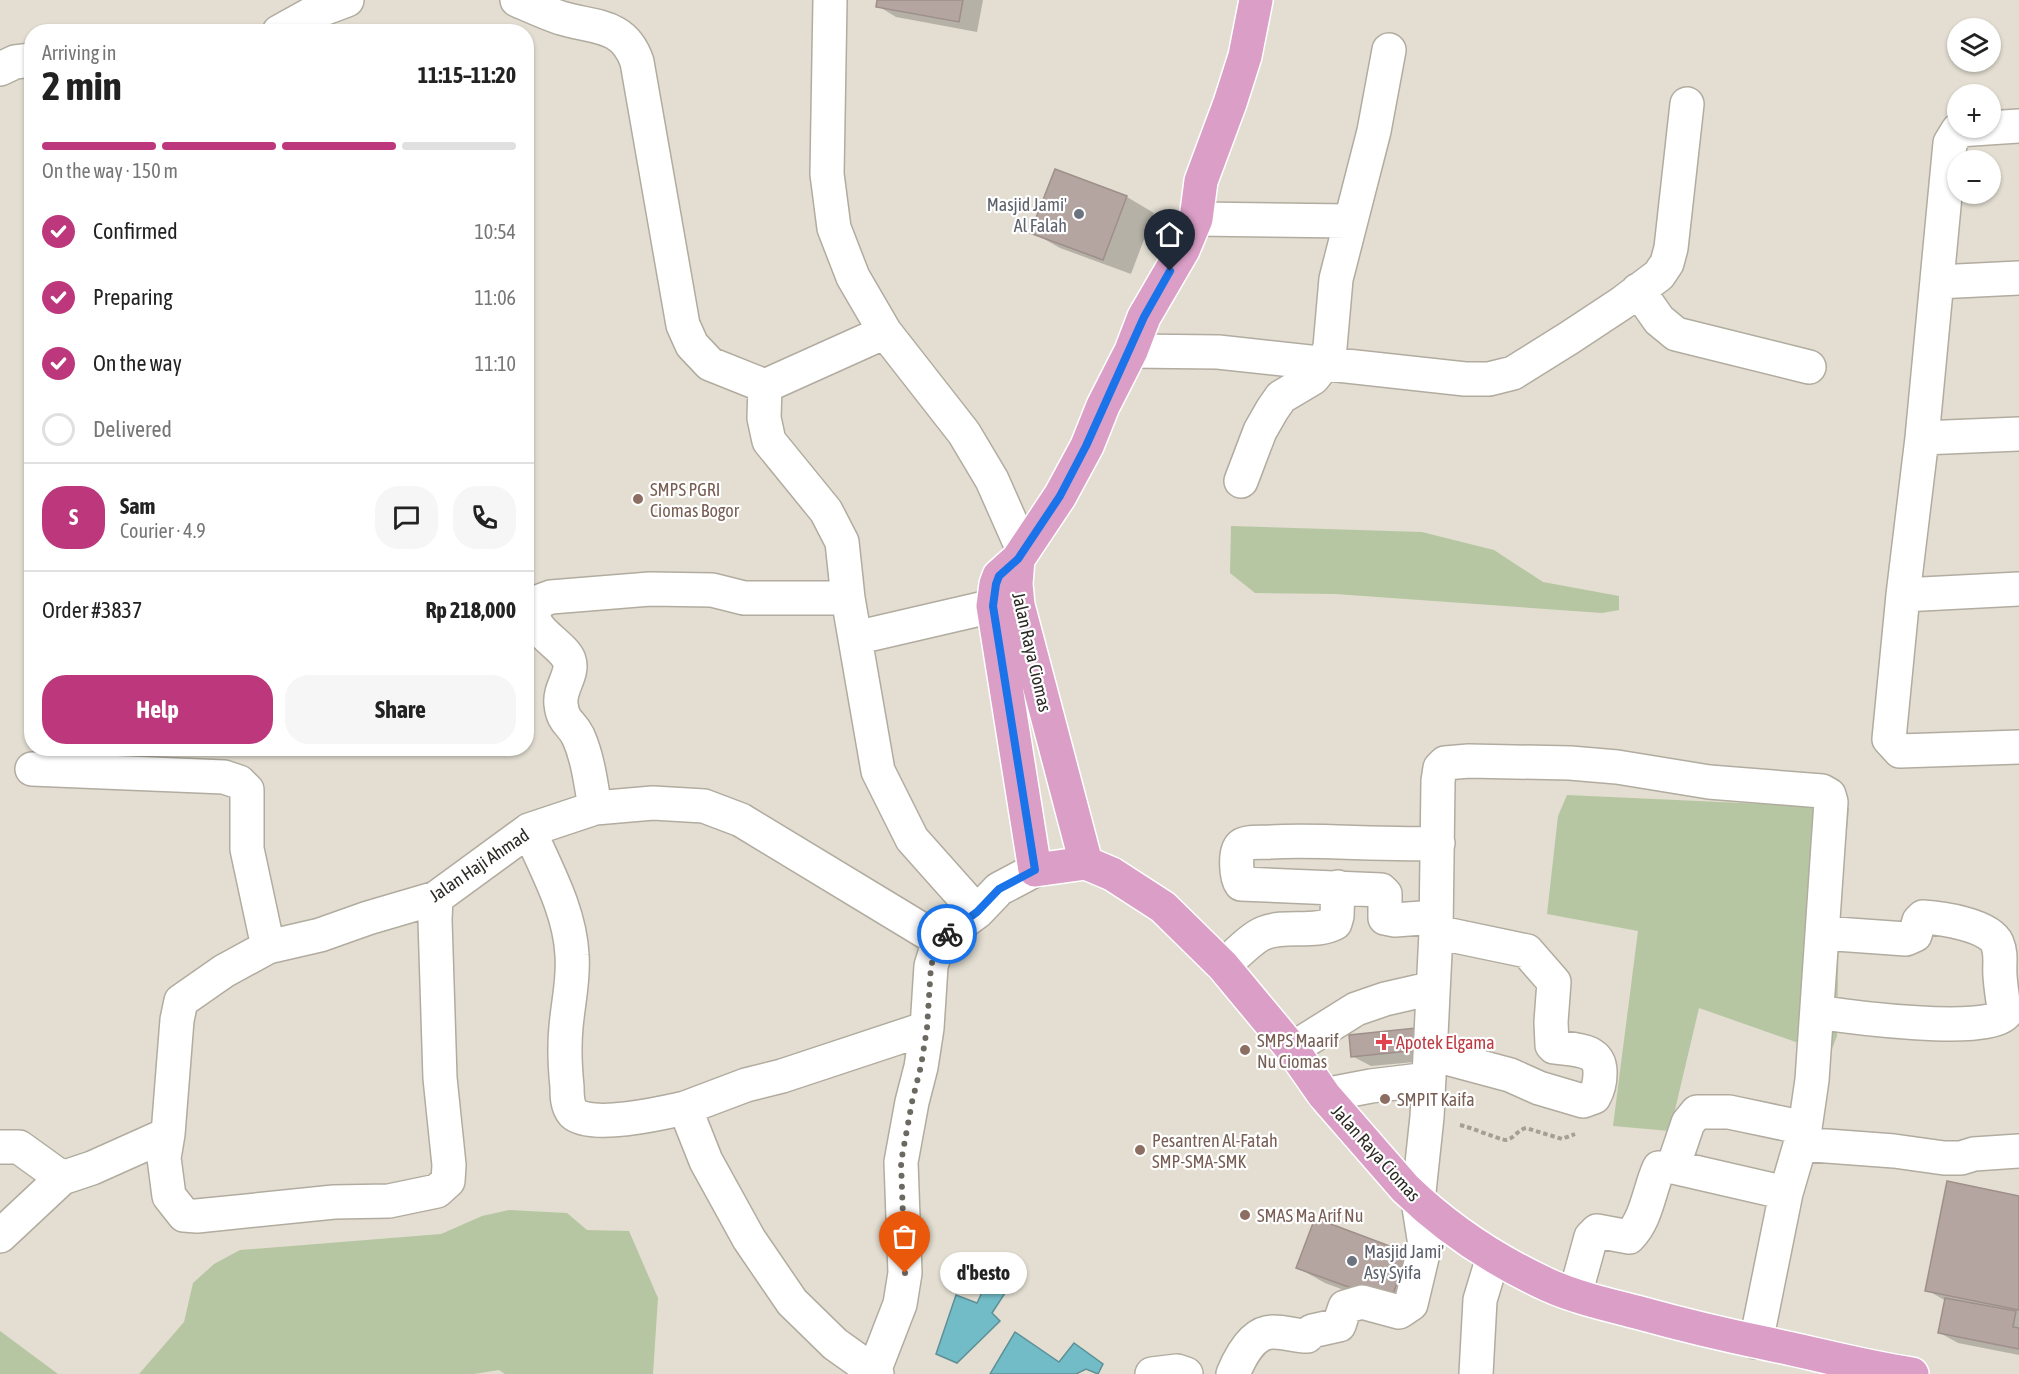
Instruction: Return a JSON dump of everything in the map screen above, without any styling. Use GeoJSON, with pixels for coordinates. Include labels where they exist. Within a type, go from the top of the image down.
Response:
{"type":"FeatureCollection","features":[{"type":"Feature","properties":{"kind":"main road"},"geometry":{"type":"LineString","coordinates":[[1020,554],[1060,496],[1131,351],[1144,317],[1183,250],[1196,219],[1201,181],[1245,56],[1256,0]]}},
{"type":"Feature","properties":{"kind":"main road","name":"Jalan Raya Ciomas"},"geometry":{"type":"LineString","coordinates":[[1020,554],[999,576],[993,606],[1035,870]]}},
{"type":"Feature","properties":{"kind":"main road","name":"Jalan Raya Ciomas"},"geometry":{"type":"LineString","coordinates":[[1020,554],[1016,584],[1018,605],[1086,863],[1112,874],[1162,907],[1223,966],[1292,1049],[1324,1095],[1418,1201],[1493,1257],[1548,1285],[1575,1295],[1715,1333],[1877,1371],[1912,1374]]}},
{"type":"Feature","properties":{"kind":"main road"},"geometry":{"type":"LineString","coordinates":[[1035,870],[1086,863]]}},
{"type":"Feature","properties":{"kind":"street"},"geometry":{"type":"LineString","coordinates":[[293,24],[315,12],[347,0]]}},
{"type":"Feature","properties":{"kind":"street"},"geometry":{"type":"LineString","coordinates":[[517,0],[560,18],[613,31],[632,47],[637,62],[683,325],[692,345],[710,364],[765,386],[885,332]]}},
{"type":"Feature","properties":{"kind":"street"},"geometry":{"type":"LineString","coordinates":[[830,0],[827,174],[834,228],[853,277],[885,332],[964,433],[992,480],[1020,554]]}},
{"type":"Feature","properties":{"kind":"street"},"geometry":{"type":"LineString","coordinates":[[1241,481],[1260,431],[1272,410],[1281,398],[1313,378],[1323,364],[1330,347],[1336,279],[1349,220],[1374,131],[1389,50]]}},
{"type":"Feature","properties":{"kind":"street"},"geometry":{"type":"LineString","coordinates":[[0,69],[15,62],[24,61]]}},
{"type":"Feature","properties":{"kind":"street"},"geometry":{"type":"LineString","coordinates":[[1131,351],[1218,352],[1465,379],[1489,379],[1513,373],[1569,338],[1638,290],[1659,274],[1667,264],[1671,248],[1687,104]]}},
{"type":"Feature","properties":{"kind":"street"},"geometry":{"type":"LineString","coordinates":[[2019,126],[1958,130],[1950,143],[1922,438],[1889,739],[1900,751],[2019,747]]}},
{"type":"Feature","properties":{"kind":"street"},"geometry":{"type":"LineString","coordinates":[[1196,219],[1349,220]]}},
{"type":"Feature","properties":{"kind":"street"},"geometry":{"type":"LineString","coordinates":[[1937,282],[2019,279]]}},
{"type":"Feature","properties":{"kind":"street"},"geometry":{"type":"LineString","coordinates":[[1638,290],[1659,320],[1676,334],[1809,367]]}},
{"type":"Feature","properties":{"kind":"street"},"geometry":{"type":"LineString","coordinates":[[765,386],[764,418],[769,441],[826,511],[842,542],[848,597],[878,771],[912,840],[977,912]]}},
{"type":"Feature","properties":{"kind":"street"},"geometry":{"type":"LineString","coordinates":[[1922,438],[2019,434]]}},
{"type":"Feature","properties":{"kind":"street"},"geometry":{"type":"LineString","coordinates":[[595,807],[590,774],[577,735],[563,719],[561,691],[568,677],[570,663],[565,653],[536,624],[534,614],[540,601],[551,597],[650,589],[712,590],[759,598],[848,597]]}},
{"type":"Feature","properties":{"kind":"street"},"geometry":{"type":"LineString","coordinates":[[1903,595],[2019,589]]}},
{"type":"Feature","properties":{"kind":"street"},"geometry":{"type":"LineString","coordinates":[[855,638],[993,606]]}},
{"type":"Feature","properties":{"kind":"street"},"geometry":{"type":"LineString","coordinates":[[1233,1374],[1240,1359],[1262,1333],[1307,1336],[1312,1331],[1339,1325],[1345,1307],[1362,1302],[1399,1312],[1411,1304],[1425,1245],[1418,1201],[1427,1117],[1436,924],[1438,780],[1440,768],[1445,763],[1469,761],[1570,763],[1617,767],[1709,782],[1822,791],[1829,795],[1831,802],[1812,1080],[1802,1136],[1786,1193],[1756,1342]]}},
{"type":"Feature","properties":{"kind":"street"},"geometry":{"type":"LineString","coordinates":[[32,770],[225,777],[239,782],[247,790],[247,849],[268,947]]}},
{"type":"Feature","properties":{"kind":"street","name":"Jalan Haji Ahmad"},"geometry":{"type":"LineString","coordinates":[[168,1134],[177,1020],[182,1001],[225,971],[268,947],[320,935],[436,898],[529,830],[595,807],[653,803],[704,806],[741,820],[939,940]]}},
{"type":"Feature","properties":{"kind":"street"},"geometry":{"type":"LineString","coordinates":[[529,830],[556,893],[572,954],[565,1062],[570,1107],[574,1114],[582,1118],[604,1120],[642,1118],[685,1108],[746,1085],[782,1077],[927,1028]]}},
{"type":"Feature","properties":{"kind":"street"},"geometry":{"type":"LineString","coordinates":[[1324,1095],[1371,1086],[1429,1069],[1443,1057],[1510,1075],[1539,1088],[1582,1101],[1594,1097],[1600,1080],[1601,1064],[1596,1057],[1584,1052],[1554,1047],[1552,1044],[1554,982],[1527,951],[1436,924],[1385,918],[1385,894],[1381,890],[1241,884],[1238,880],[1240,847],[1244,844],[1304,841],[1438,843]]}},
{"type":"Feature","properties":{"kind":"street"},"geometry":{"type":"LineString","coordinates":[[685,1108],[706,1161],[749,1239],[792,1302],[835,1344],[874,1373],[900,1304],[905,1273],[901,1162],[921,1066],[927,1028],[931,966],[939,940],[977,912],[999,889],[1035,870]]}},
{"type":"Feature","properties":{"kind":"street"},"geometry":{"type":"LineString","coordinates":[[1223,966],[1262,933],[1279,929],[1331,926],[1335,923],[1337,916],[1338,887]]}},
{"type":"Feature","properties":{"kind":"street"},"geometry":{"type":"LineString","coordinates":[[168,1134],[164,1158],[169,1196],[184,1215],[197,1216],[334,1202],[389,1200],[437,1191],[448,1181],[449,1165],[440,1078],[436,898]]}},
{"type":"Feature","properties":{"kind":"street"},"geometry":{"type":"LineString","coordinates":[[1818,1012],[1863,1019],[1939,1025],[1989,1022],[2000,1019],[2005,1014],[2000,976],[2000,953],[1996,942],[1993,937],[1959,921],[1923,917],[1919,921],[1915,935],[1906,939],[1822,933]]}},
{"type":"Feature","properties":{"kind":"street"},"geometry":{"type":"LineString","coordinates":[[1292,1049],[1356,1009],[1385,999],[1433,988]]}},
{"type":"Feature","properties":{"kind":"street"},"geometry":{"type":"LineString","coordinates":[[1674,1167],[1688,1123],[1697,1112],[1729,1112],[1802,1136],[1944,1158],[2019,1151]]}},
{"type":"Feature","properties":{"kind":"street"},"geometry":{"type":"LineString","coordinates":[[0,1236],[62,1178],[92,1168],[168,1134]]}},
{"type":"Feature","properties":{"kind":"street"},"geometry":{"type":"LineString","coordinates":[[0,1147],[19,1147],[62,1178]]}},
{"type":"Feature","properties":{"kind":"street"},"geometry":{"type":"LineString","coordinates":[[1575,1295],[1591,1238],[1598,1231],[1629,1237],[1634,1232],[1647,1205],[1659,1168],[1674,1167],[1786,1193]]}},
{"type":"Feature","properties":{"kind":"street"},"geometry":{"type":"LineString","coordinates":[[1476,1374],[1480,1300],[1493,1257]]}},
{"type":"Feature","properties":{"kind":"street"},"geometry":{"type":"LineString","coordinates":[[1152,1374],[1178,1371],[1186,1374]]}},
{"type":"Feature","properties":{"kind":"path"},"geometry":{"type":"LineString","coordinates":[[1427,1117],[1466,1126],[1503,1140],[1508,1140],[1521,1129],[1526,1128],[1562,1139],[1579,1132],[1582,1121],[1582,1101]]}},
{"type":"Feature","properties":{"kind":"green space"},"geometry":{"type":"Polygon","coordinates":[[[1231,526],[1422,532],[1494,550],[1543,582],[1619,596],[1619,610],[1602,613],[1335,594],[1255,593],[1230,573],[1231,526]]]}},
{"type":"Feature","properties":{"kind":"green space"},"geometry":{"type":"Polygon","coordinates":[[[1567,795],[1849,808],[1839,919],[1837,1036],[1830,1054],[1699,1008],[1670,1131],[1613,1126],[1638,931],[1547,914],[1558,816],[1567,795]]]}},
{"type":"Feature","properties":{"kind":"green space"},"geometry":{"type":"Polygon","coordinates":[[[509,1210],[567,1213],[587,1230],[629,1231],[658,1298],[653,1374],[505,1374],[499,1370],[474,1374],[139,1374],[184,1322],[193,1283],[214,1264],[240,1250],[441,1234],[482,1216],[509,1210]]]}},
{"type":"Feature","properties":{"kind":"green space"},"geometry":{"type":"Polygon","coordinates":[[[0,1331],[58,1374],[0,1374],[0,1331]]]}},
{"type":"Feature","properties":{"kind":"water"},"geometry":{"type":"Polygon","coordinates":[[[1001,1281],[1009,1287],[992,1313],[1000,1321],[957,1363],[936,1354],[956,1295],[977,1303],[984,1288],[1001,1281]]]}},
{"type":"Feature","properties":{"kind":"water"},"geometry":{"type":"Polygon","coordinates":[[[1015,1332],[1059,1362],[1074,1343],[1103,1364],[1098,1374],[1086,1369],[1076,1374],[990,1374],[1015,1332]]]}},
{"type":"Feature","properties":{"kind":"building"},"geometry":{"type":"Polygon","coordinates":[[[877,0],[963,0],[959,22],[876,7],[877,0]]]}},
{"type":"Feature","properties":{"kind":"building","name":"Masjid Jami' Al Falah"},"geometry":{"type":"Polygon","coordinates":[[[1055,169],[1127,196],[1103,260],[1030,233],[1055,169]]]}},
{"type":"Feature","properties":{"kind":"building","name":"Apotek Elgama"},"geometry":{"type":"Polygon","coordinates":[[[1416,1028],[1418,1050],[1351,1057],[1349,1035],[1416,1028]]]}},
{"type":"Feature","properties":{"kind":"building"},"geometry":{"type":"Polygon","coordinates":[[[1947,1181],[2019,1196],[2019,1310],[1925,1291],[1947,1181]]]}},
{"type":"Feature","properties":{"kind":"building","name":"Masjid Jami' Asy Syifa"},"geometry":{"type":"Polygon","coordinates":[[[1315,1218],[1408,1253],[1390,1302],[1296,1268],[1315,1218]]]}},
{"type":"Feature","properties":{"kind":"building"},"geometry":{"type":"Polygon","coordinates":[[[1945,1298],[2016,1311],[2013,1327],[2019,1328],[2019,1349],[1938,1333],[1945,1298]]]}},
{"type":"Feature","properties":{"kind":"way so far"},"geometry":{"type":"LineString","coordinates":[[905,1273],[901,1162],[927,1028],[931,966],[939,940],[947,934]]}},
{"type":"Feature","properties":{"kind":"place","name":"Masjid Jami' Al Falah"},"geometry":{"type":"Point","coordinates":[1079,214]}},
{"type":"Feature","properties":{"kind":"place","name":"SMPS PGRI Ciomas Bogor"},"geometry":{"type":"Point","coordinates":[638,499]}},
{"type":"Feature","properties":{"kind":"place","name":"Apotek Elgama"},"geometry":{"type":"Point","coordinates":[1384,1042]}},
{"type":"Feature","properties":{"kind":"place","name":"SMPS Maarif Nu Ciomas"},"geometry":{"type":"Point","coordinates":[1245,1050]}},
{"type":"Feature","properties":{"kind":"place","name":"SMPIT Kaifa"},"geometry":{"type":"Point","coordinates":[1385,1099]}},
{"type":"Feature","properties":{"kind":"place","name":"Pesantren Al-Fatah SMP-SMA-SMK"},"geometry":{"type":"Point","coordinates":[1140,1150]}},
{"type":"Feature","properties":{"kind":"place","name":"SMAS Ma Arif Nu"},"geometry":{"type":"Point","coordinates":[1245,1215]}},
{"type":"Feature","properties":{"kind":"place","name":"Masjid Jami' Asy Syifa"},"geometry":{"type":"Point","coordinates":[1352,1261]}},
{"type":"Feature","properties":{"kind":"place","name":"d'besto"},"geometry":{"type":"Point","coordinates":[905,1273]}},
{"type":"Feature","properties":{"kind":"route"},"geometry":{"type":"LineString","coordinates":[[947,934],[977,912],[999,889],[1035,870],[993,606],[996,584],[999,576],[1018,559],[1060,496],[1131,351],[1144,317],[1170,271]]}}]}
